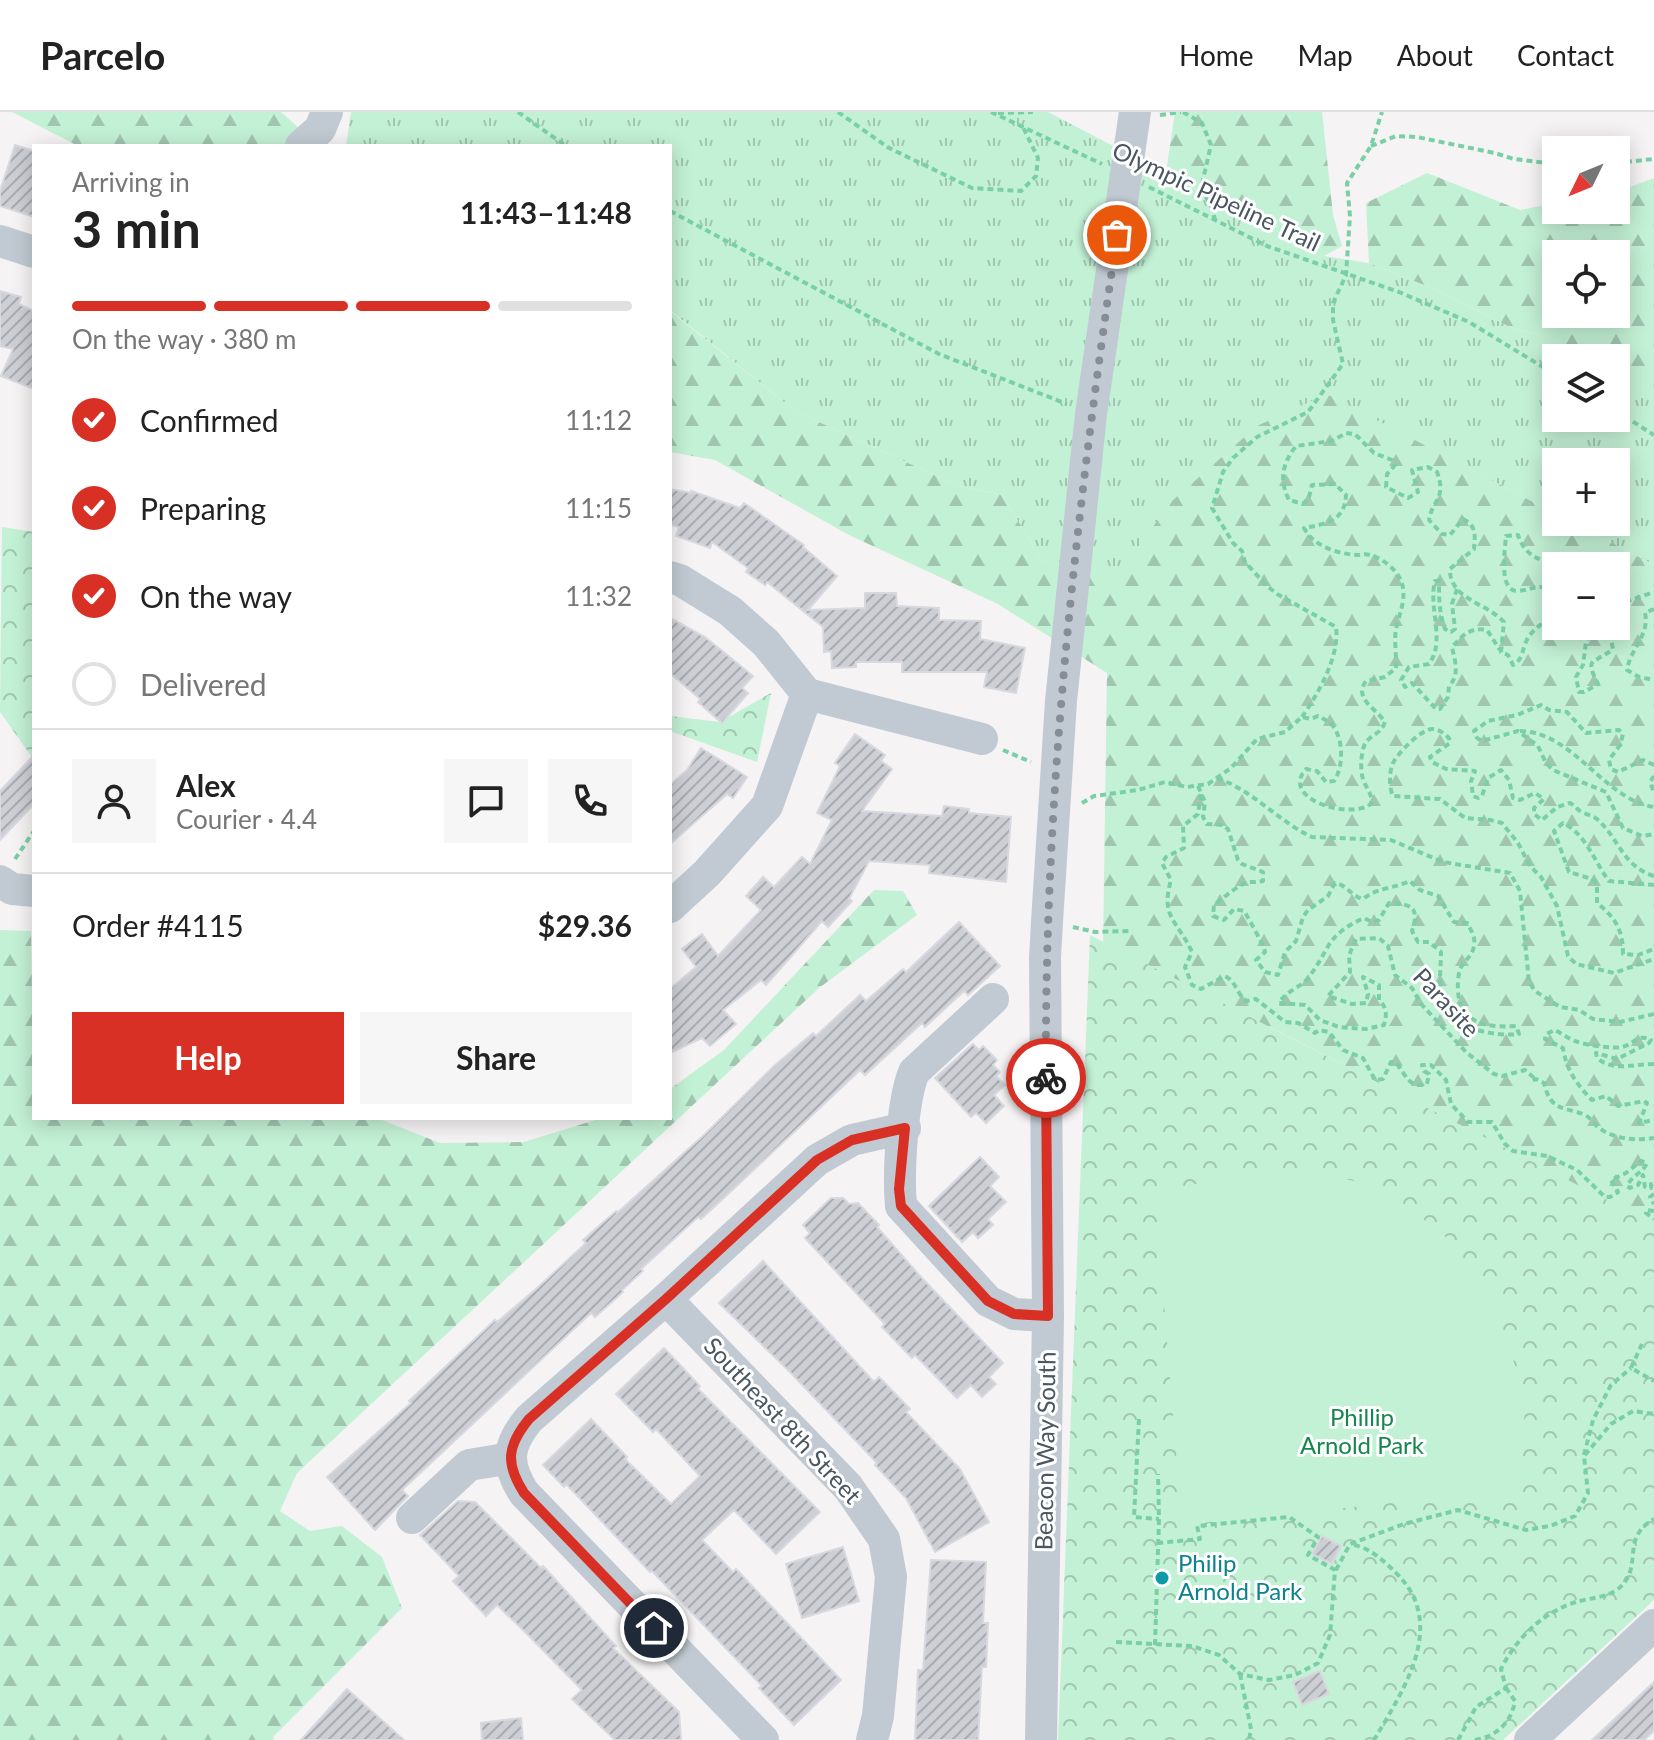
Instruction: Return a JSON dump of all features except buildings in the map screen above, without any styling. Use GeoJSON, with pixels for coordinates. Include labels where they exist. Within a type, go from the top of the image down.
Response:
{"type":"FeatureCollection","features":[{"type":"Feature","properties":{"kind":"street","name":"Beacon Way South"},"geometry":{"type":"LineString","coordinates":[[1041,1740],[1048,1316],[1047,922],[1061,701],[1091,414],[1135,112]]}},
{"type":"Feature","properties":{"kind":"street"},"geometry":{"type":"LineString","coordinates":[[0,241],[32,251]]}},
{"type":"Feature","properties":{"kind":"street"},"geometry":{"type":"LineString","coordinates":[[672,578],[730,611],[766,643],[807,694],[982,739]]}},
{"type":"Feature","properties":{"kind":"street"},"geometry":{"type":"LineString","coordinates":[[672,905],[707,873],[767,806],[807,694]]}},
{"type":"Feature","properties":{"kind":"street"},"geometry":{"type":"LineString","coordinates":[[0,881],[12,889],[32,891]]}},
{"type":"Feature","properties":{"kind":"street"},"geometry":{"type":"LineString","coordinates":[[993,999],[914,1072],[910,1083],[899,1189],[901,1206],[988,1301],[1014,1314],[1048,1316]]}},
{"type":"Feature","properties":{"kind":"street"},"geometry":{"type":"LineString","coordinates":[[763,1740],[524,1493],[513,1475],[511,1458],[514,1437],[529,1419],[817,1160],[852,1140],[905,1128]]}},
{"type":"Feature","properties":{"kind":"street","name":"Southeast 8th Street"},"geometry":{"type":"LineString","coordinates":[[666,1299],[848,1487],[884,1539],[891,1577],[878,1716],[872,1740]]}},
{"type":"Feature","properties":{"kind":"street"},"geometry":{"type":"LineString","coordinates":[[412,1518],[469,1465],[511,1458]]}},
{"type":"Feature","properties":{"kind":"street"},"geometry":{"type":"LineString","coordinates":[[1533,1739],[1654,1625]]}},
{"type":"Feature","properties":{"kind":"path"},"geometry":{"type":"LineString","coordinates":[[518,112],[563,144]]}},
{"type":"Feature","properties":{"kind":"path"},"geometry":{"type":"LineString","coordinates":[[838,112],[889,148],[972,188],[1021,191],[1036,176],[1038,158],[1022,124]]}},
{"type":"Feature","properties":{"kind":"path"},"geometry":{"type":"LineString","coordinates":[[993,113],[1033,112]]}},
{"type":"Feature","properties":{"kind":"path"},"geometry":{"type":"LineString","coordinates":[[1183,112],[1202,123],[1211,145],[1201,188],[1215,220]]}},
{"type":"Feature","properties":{"kind":"path"},"geometry":{"type":"LineString","coordinates":[[1054,815],[1094,796],[1138,790],[1165,782],[1187,787],[1208,784],[1231,768],[1257,739],[1285,732],[1302,717],[1332,658],[1336,627],[1266,585],[1245,562],[1242,551],[1233,543],[1212,508],[1223,472],[1233,458],[1257,437],[1308,412],[1343,364],[1333,303],[1346,275],[1350,216],[1347,183],[1371,146],[1382,112]]}},
{"type":"Feature","properties":{"kind":"path","name":"Olympic Pipeline Trail"},"geometry":{"type":"LineString","coordinates":[[993,113],[1022,124],[1267,246],[1399,292],[1469,322],[1542,366]]}},
{"type":"Feature","properties":{"kind":"path"},"geometry":{"type":"LineString","coordinates":[[1371,146],[1396,136],[1417,137],[1542,162]]}},
{"type":"Feature","properties":{"kind":"path"},"geometry":{"type":"LineString","coordinates":[[1630,162],[1654,159]]}},
{"type":"Feature","properties":{"kind":"path"},"geometry":{"type":"LineString","coordinates":[[672,212],[939,354],[1091,414]]}},
{"type":"Feature","properties":{"kind":"path"},"geometry":{"type":"LineString","coordinates":[[1630,420],[1654,435]]}},
{"type":"Feature","properties":{"kind":"path"},"geometry":{"type":"LineString","coordinates":[[1302,717],[1311,719],[1318,716],[1332,724],[1341,751],[1340,773],[1334,781],[1326,782],[1317,771],[1306,769],[1301,774],[1303,792],[1321,805],[1351,811],[1364,809],[1371,804],[1372,796],[1361,774],[1363,748],[1366,741],[1381,732],[1385,722],[1361,696],[1361,688],[1366,681],[1385,677],[1396,668],[1396,626],[1404,601],[1402,584],[1397,571],[1377,558],[1325,547],[1307,534],[1304,528],[1339,517],[1344,510],[1346,495],[1335,484],[1321,484],[1312,485],[1309,497],[1303,504],[1289,500],[1282,486],[1283,467],[1296,446],[1332,441],[1346,433],[1355,434],[1374,453],[1392,460],[1395,465],[1387,474],[1386,487],[1408,498],[1418,492],[1412,470],[1428,467],[1437,472],[1440,481],[1439,503],[1430,513],[1429,520],[1442,534],[1450,535],[1463,519],[1471,523],[1475,531],[1474,549],[1450,569],[1450,577],[1463,596],[1487,607],[1504,622],[1501,652]]}},
{"type":"Feature","properties":{"kind":"path"},"geometry":{"type":"LineString","coordinates":[[1542,560],[1530,557],[1521,546],[1518,535],[1506,536],[1504,581],[1508,588],[1514,591],[1542,586]]}},
{"type":"Feature","properties":{"kind":"path"},"geometry":{"type":"LineString","coordinates":[[1457,589],[1452,604],[1455,629],[1451,632],[1443,624],[1439,581],[1435,581],[1432,599],[1438,646],[1429,664],[1409,667],[1401,680],[1405,687],[1412,683],[1417,685],[1436,709],[1440,709],[1448,697],[1456,670],[1452,647],[1464,634],[1476,628],[1487,630],[1513,665],[1518,662],[1527,639],[1542,625]]}},
{"type":"Feature","properties":{"kind":"path"},"geometry":{"type":"LineString","coordinates":[[1630,600],[1654,592]]}},
{"type":"Feature","properties":{"kind":"path"},"geometry":{"type":"LineString","coordinates":[[1654,609],[1645,613],[1644,631],[1628,660],[1627,670],[1654,680]]}},
{"type":"Feature","properties":{"kind":"path"},"geometry":{"type":"LineString","coordinates":[[1587,640],[1583,665],[1576,677],[1579,692],[1598,684],[1590,667],[1593,661],[1613,649],[1611,640]]}},
{"type":"Feature","properties":{"kind":"path"},"geometry":{"type":"LineString","coordinates":[[1654,765],[1643,760],[1618,772],[1611,769],[1609,760],[1620,745],[1623,734],[1619,730],[1586,733],[1567,712],[1549,710],[1541,705],[1517,715],[1488,721],[1474,731],[1482,741],[1518,731],[1532,731],[1556,742],[1642,805],[1654,807]]}},
{"type":"Feature","properties":{"kind":"path"},"geometry":{"type":"LineString","coordinates":[[1654,876],[1642,872],[1623,856],[1600,822],[1576,805],[1570,803],[1557,807],[1542,820],[1534,814],[1534,808],[1544,799],[1535,793],[1520,800],[1513,798],[1509,780],[1501,770],[1488,778],[1482,796],[1473,796],[1471,781],[1475,771],[1446,769],[1432,762],[1430,757],[1450,743],[1449,738],[1438,729],[1428,729],[1393,763],[1390,789],[1393,796],[1440,799],[1465,818],[1502,823],[1518,843],[1530,866],[1541,877],[1557,906],[1568,956],[1576,964],[1614,973],[1654,959]]}},
{"type":"Feature","properties":{"kind":"path"},"geometry":{"type":"LineString","coordinates":[[1518,731],[1538,746],[1553,770],[1606,792],[1623,828],[1642,836],[1654,834]]}},
{"type":"Feature","properties":{"kind":"path"},"geometry":{"type":"LineString","coordinates":[[982,739],[1021,760],[1057,767]]}},
{"type":"Feature","properties":{"kind":"path"},"geometry":{"type":"LineString","coordinates":[[1654,776],[1650,782],[1654,793]]}},
{"type":"Feature","properties":{"kind":"path"},"geometry":{"type":"LineString","coordinates":[[1217,778],[1256,798],[1300,832],[1312,837],[1391,840],[1443,862],[1510,873],[1520,891],[1529,982],[1535,991],[1560,1007],[1579,1010],[1593,1019],[1620,1022],[1654,1014]]}},
{"type":"Feature","properties":{"kind":"path","name":"Parasite"},"geometry":{"type":"LineString","coordinates":[[1198,786],[1205,802],[1203,817],[1207,824],[1223,825],[1228,829],[1238,860],[1263,872],[1263,881],[1249,882],[1235,888],[1214,905],[1213,916],[1224,920],[1234,909],[1244,911],[1253,931],[1262,941],[1265,952],[1256,960],[1265,972],[1278,975],[1285,952],[1296,941],[1303,917],[1328,896],[1335,883],[1344,885],[1351,894],[1363,899],[1376,891],[1410,881],[1420,890],[1438,896],[1454,922],[1467,923],[1475,939],[1471,955],[1462,963],[1459,973],[1464,1013],[1473,1022],[1484,1025],[1516,1026],[1519,1034],[1477,1032],[1452,1015],[1442,1003],[1441,952],[1429,942],[1418,942],[1412,931],[1416,918],[1414,909],[1407,903],[1389,903],[1379,920],[1372,922],[1364,918],[1349,925],[1328,943],[1309,978],[1283,996],[1279,1003],[1305,1005],[1320,1020],[1339,1027],[1366,1029],[1384,1025],[1385,1007],[1379,1000],[1379,985],[1367,978],[1363,977],[1368,994],[1366,1003],[1352,1004],[1328,996],[1350,972],[1349,955],[1356,939],[1379,938],[1388,946],[1395,975],[1412,988],[1421,1004],[1467,1053],[1494,1074],[1510,1076],[1525,1070],[1533,1077],[1532,1081],[1536,1079],[1544,1083],[1546,1092],[1563,1111],[1583,1114],[1597,1127],[1618,1136],[1640,1140],[1654,1138]]}},
{"type":"Feature","properties":{"kind":"path"},"geometry":{"type":"LineString","coordinates":[[1201,794],[1198,814],[1183,826],[1184,848],[1166,857],[1162,863],[1171,880],[1167,895],[1168,915],[1184,935],[1192,952],[1185,967],[1192,985],[1201,989],[1225,976],[1241,997],[1247,1001],[1256,999],[1285,1022],[1298,1023],[1315,1033],[1319,1030],[1329,1032],[1343,1050],[1363,1058],[1375,1080],[1383,1079],[1391,1062],[1396,1063],[1407,1080],[1427,1084],[1429,1074],[1422,1065],[1431,1065],[1446,1080],[1451,1104],[1468,1122],[1492,1122],[1513,1151],[1547,1156],[1577,1170],[1605,1197],[1618,1192],[1611,1180],[1641,1161],[1647,1163],[1645,1168],[1634,1174],[1627,1186],[1638,1185],[1643,1175],[1645,1187],[1654,1186]]}},
{"type":"Feature","properties":{"kind":"path"},"geometry":{"type":"LineString","coordinates":[[1654,885],[1609,881],[1572,828],[1563,823],[1554,831],[1569,872],[1592,879],[1597,884],[1597,903],[1615,918],[1623,954],[1638,955],[1654,949]]}},
{"type":"Feature","properties":{"kind":"path"},"geometry":{"type":"LineString","coordinates":[[0,881],[32,834]]}},
{"type":"Feature","properties":{"kind":"path"},"geometry":{"type":"LineString","coordinates":[[1047,922],[1095,932],[1129,931]]}},
{"type":"Feature","properties":{"kind":"path"},"geometry":{"type":"LineString","coordinates":[[1654,1064],[1611,1066],[1597,1058],[1596,1053],[1612,1059],[1630,1055],[1649,1043],[1651,1040],[1647,1037],[1638,1037],[1622,1047],[1610,1047],[1581,1044],[1555,1030],[1546,1034],[1545,1039],[1563,1048],[1574,1080],[1592,1100],[1606,1096],[1618,1106],[1644,1101],[1647,1103],[1639,1123],[1654,1120]]}},
{"type":"Feature","properties":{"kind":"path"},"geometry":{"type":"LineString","coordinates":[[1654,1194],[1650,1197],[1654,1204]]}},
{"type":"Feature","properties":{"kind":"path"},"geometry":{"type":"LineString","coordinates":[[1654,1211],[1646,1210],[1654,1219]]}},
{"type":"Feature","properties":{"kind":"path"},"geometry":{"type":"LineString","coordinates":[[1116,1642],[1192,1646],[1219,1655],[1240,1674],[1269,1680],[1295,1675],[1318,1663],[1330,1635],[1335,1570],[1350,1544],[1404,1524],[1458,1510],[1526,1530],[1550,1526],[1575,1516],[1588,1493],[1584,1456],[1593,1420],[1611,1385],[1640,1356],[1642,1344]]}},
{"type":"Feature","properties":{"kind":"path"},"geometry":{"type":"LineString","coordinates":[[1631,1368],[1654,1381]]}},
{"type":"Feature","properties":{"kind":"path"},"geometry":{"type":"LineString","coordinates":[[1584,1456],[1611,1424],[1633,1411],[1654,1414]]}},
{"type":"Feature","properties":{"kind":"path"},"geometry":{"type":"LineString","coordinates":[[1139,1419],[1134,1517],[1159,1519]]}},
{"type":"Feature","properties":{"kind":"path"},"geometry":{"type":"LineString","coordinates":[[1155,1645],[1158,1474]]}},
{"type":"Feature","properties":{"kind":"path"},"geometry":{"type":"LineString","coordinates":[[1158,1543],[1200,1539],[1197,1526],[1289,1517],[1318,1537],[1308,1555],[1335,1570]]}},
{"type":"Feature","properties":{"kind":"path"},"geometry":{"type":"LineString","coordinates":[[1475,1740],[1492,1738],[1512,1716],[1515,1701],[1506,1688],[1501,1669],[1511,1648],[1525,1633],[1572,1603],[1603,1597],[1624,1583],[1634,1537],[1654,1519]]}},
{"type":"Feature","properties":{"kind":"path"},"geometry":{"type":"LineString","coordinates":[[1350,1544],[1362,1547],[1384,1561],[1410,1586],[1422,1625],[1410,1679],[1374,1740]]}},
{"type":"Feature","properties":{"kind":"path"},"geometry":{"type":"LineString","coordinates":[[1525,1633],[1531,1641]]}},
{"type":"Feature","properties":{"kind":"path"},"geometry":{"type":"LineString","coordinates":[[1240,1674],[1251,1729],[1249,1740]]}},
{"type":"Feature","properties":{"kind":"path"},"geometry":{"type":"LineString","coordinates":[[1458,1740],[1476,1707],[1506,1688]]}},
{"type":"Feature","properties":{"kind":"green space"},"geometry":{"type":"Polygon","coordinates":[[[12,112],[281,112],[317,144],[74,144],[12,112]]]}},
{"type":"Feature","properties":{"kind":"green space"},"geometry":{"type":"Polygon","coordinates":[[[351,112],[1048,112],[1324,256],[1369,263],[1434,289],[1510,327],[1562,344],[1542,344],[1542,432],[1630,432],[1630,378],[1654,400],[1654,565],[1599,536],[1630,536],[1630,448],[1542,448],[1542,507],[1349,406],[1172,501],[1114,582],[1041,560],[1003,495],[958,486],[795,411],[672,312],[672,144],[346,144],[351,112]]]}},
{"type":"Feature","properties":{"kind":"green space"},"geometry":{"type":"Polygon","coordinates":[[[1175,112],[1322,112],[1333,215],[1342,246],[1324,256],[1166,173],[1175,112]]]}},
{"type":"Feature","properties":{"kind":"green space"},"geometry":{"type":"Polygon","coordinates":[[[1427,173],[1520,210],[1542,206],[1542,224],[1630,224],[1630,187],[1654,178],[1654,400],[1630,379],[1630,344],[1562,344],[1510,327],[1434,289],[1369,263],[1366,203],[1427,173]]]}},
{"type":"Feature","properties":{"kind":"green space"},"geometry":{"type":"Polygon","coordinates":[[[672,313],[795,411],[958,486],[1003,495],[1041,560],[1113,581],[1172,501],[1257,426],[1327,394],[1542,507],[1542,536],[1599,536],[1629,552],[1542,552],[1542,640],[1630,640],[1630,552],[1654,565],[1654,1328],[1384,1086],[1103,947],[1107,673],[998,604],[849,535],[715,460],[672,452],[672,313]]]}},
{"type":"Feature","properties":{"kind":"green space"},"geometry":{"type":"Polygon","coordinates":[[[2,527],[32,532],[32,757],[0,712],[2,527]]]}},
{"type":"Feature","properties":{"kind":"green space"},"geometry":{"type":"Polygon","coordinates":[[[771,693],[757,762],[672,732],[672,716],[720,722],[771,693]]]}},
{"type":"Feature","properties":{"kind":"green space"},"geometry":{"type":"Polygon","coordinates":[[[874,890],[903,891],[917,915],[819,988],[297,1473],[280,1511],[310,1531],[342,1526],[382,1557],[402,1608],[273,1737],[274,1740],[0,1740],[0,930],[31,931],[32,1120],[382,1120],[440,1143],[524,1142],[596,1120],[672,1120],[672,1088],[724,1050],[874,890]]]}},
{"type":"Feature","properties":{"kind":"green space","name":"Phillip Arnold Park"},"geometry":{"type":"Polygon","coordinates":[[[1090,935],[1654,1224],[1654,1600],[1503,1740],[1058,1740],[1090,935]]]}},
{"type":"Feature","properties":{"kind":"green space"},"geometry":{"type":"Polygon","coordinates":[[[1311,1175],[1378,1184],[1444,1235],[1494,1300],[1525,1397],[1522,1489],[1191,1524],[1181,1514],[1155,1190],[1243,1177],[1311,1175]]]}},
{"type":"Feature","properties":{"kind":"way so far"},"geometry":{"type":"LineString","coordinates":[[1046,1078],[1045,958],[1061,701],[1091,414],[1117,235]]}},
{"type":"Feature","properties":{"kind":"place","name":"Philip Arnold Park"},"geometry":{"type":"Point","coordinates":[1162,1578]}},
{"type":"Feature","properties":{"kind":"route"},"geometry":{"type":"LineString","coordinates":[[654,1628],[524,1493],[513,1475],[511,1458],[514,1437],[529,1419],[817,1160],[852,1140],[905,1128],[899,1189],[901,1206],[988,1301],[1014,1314],[1048,1316],[1046,1078]]}}]}
